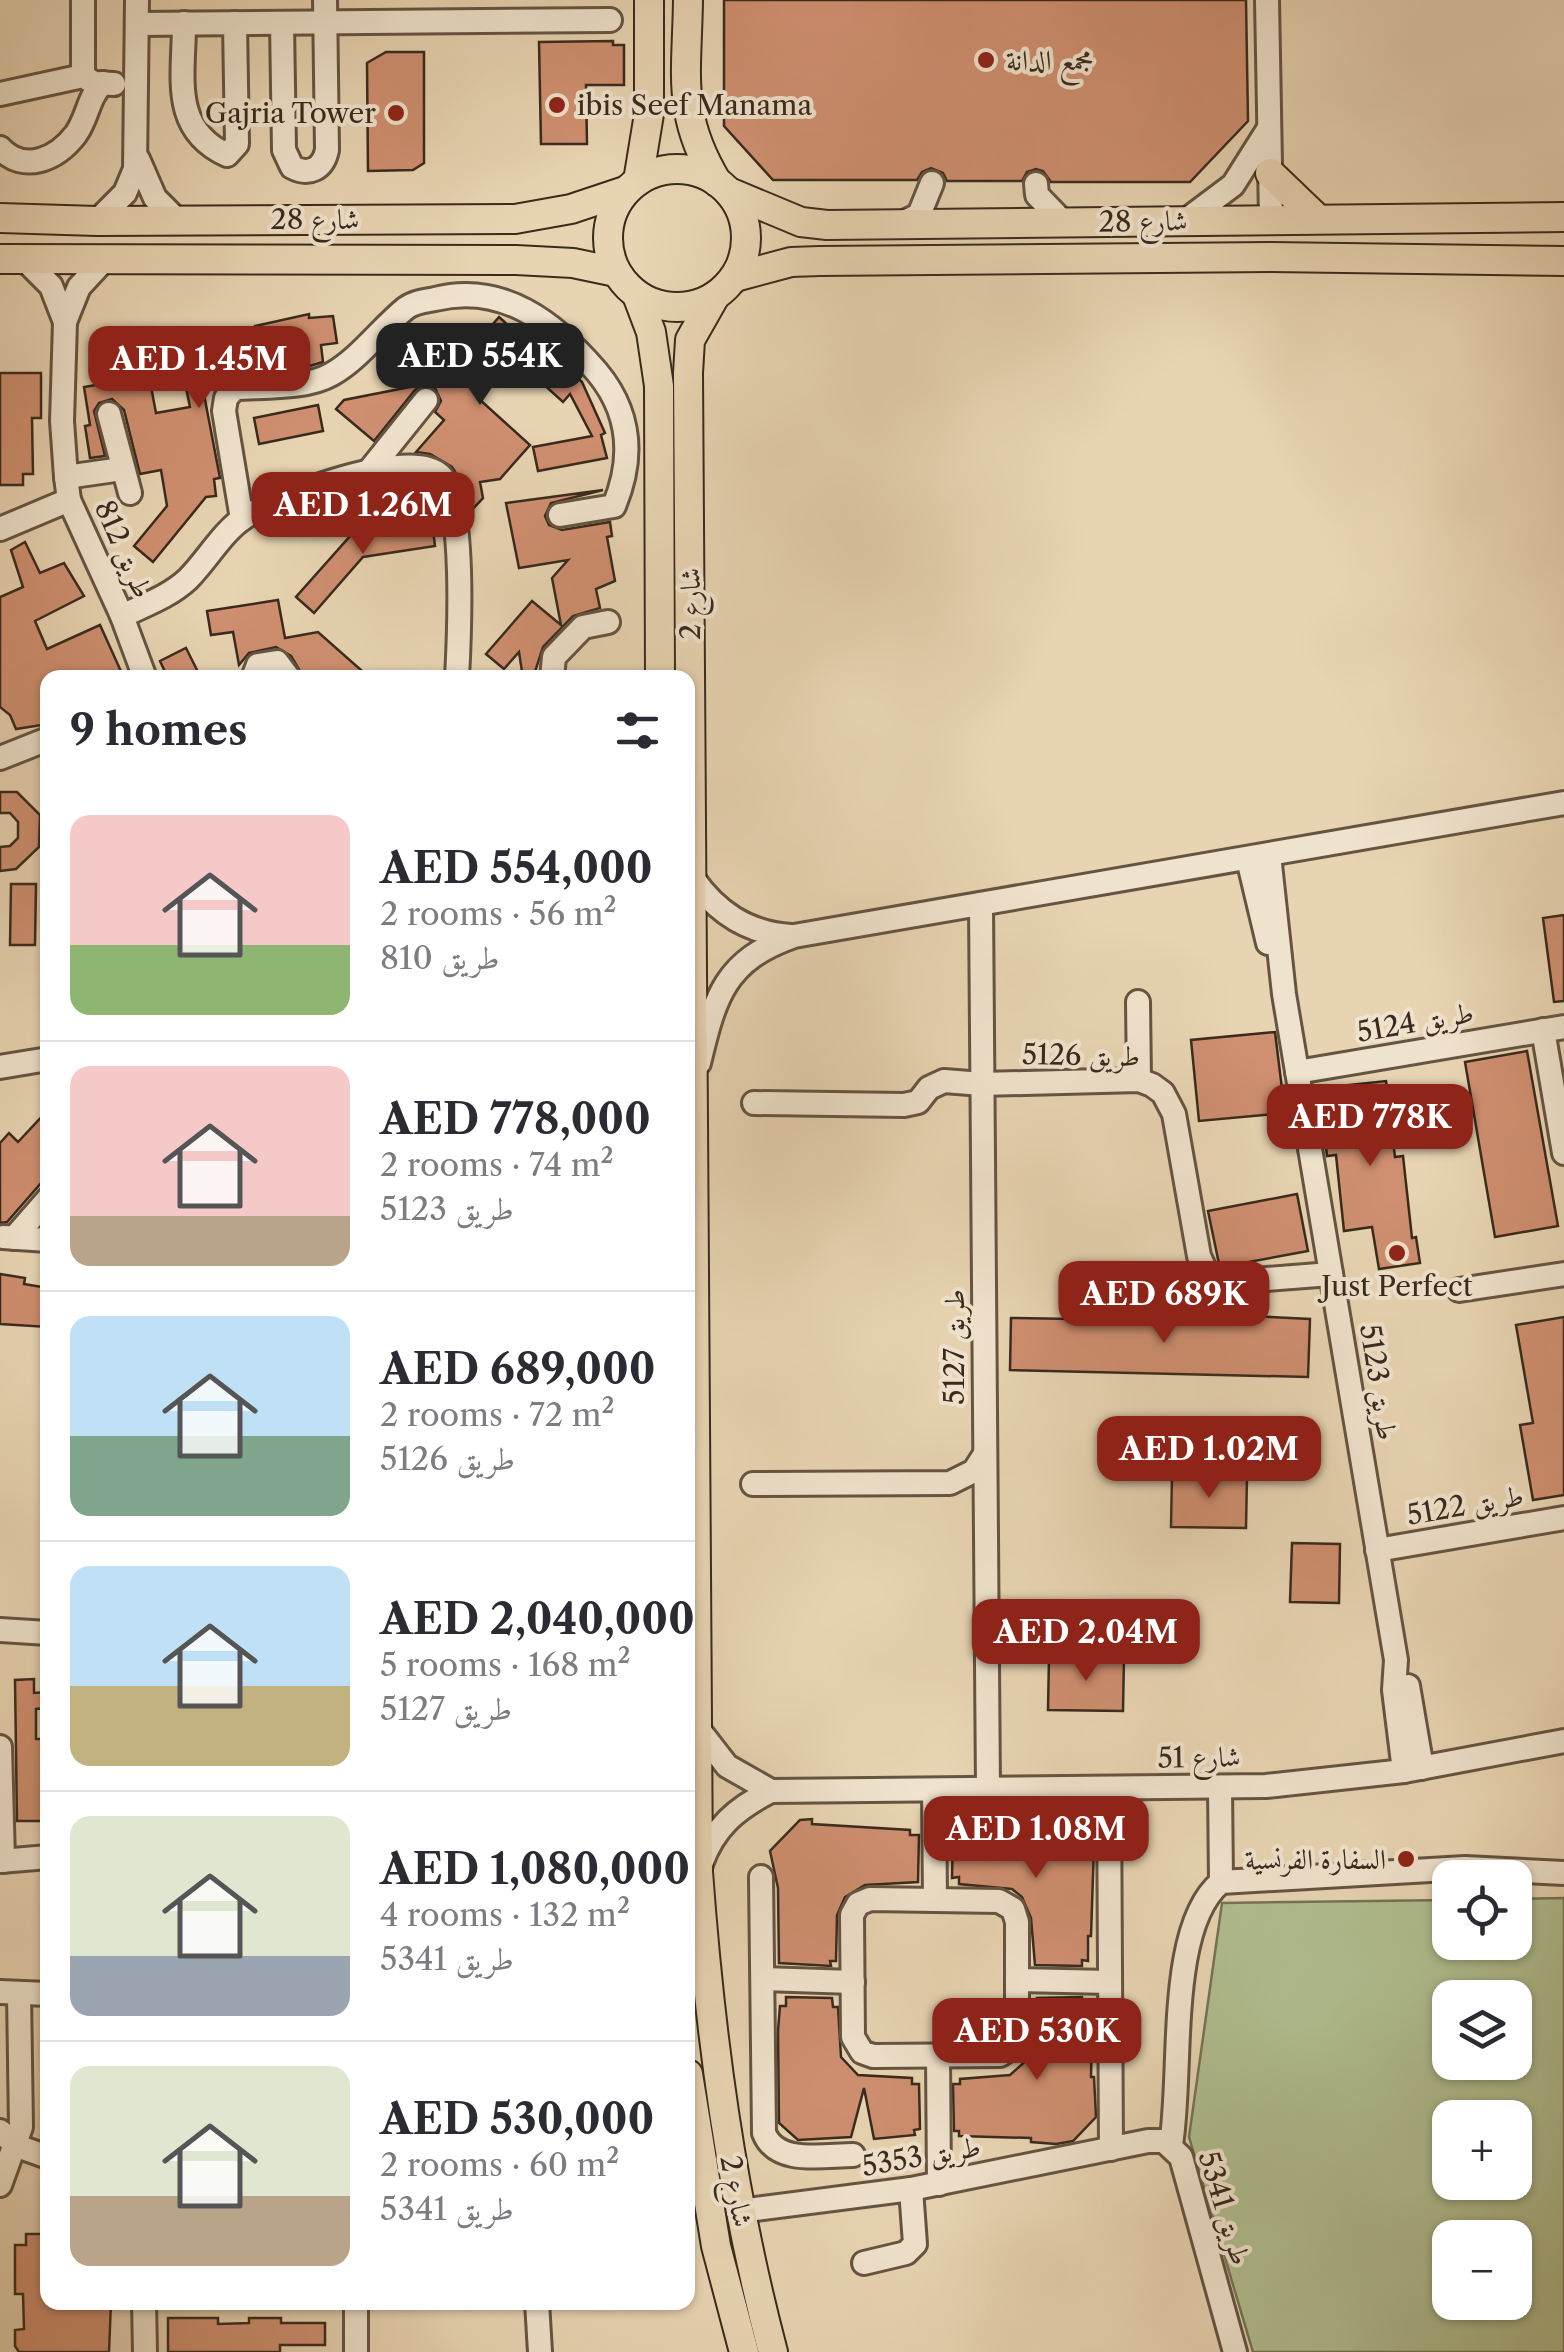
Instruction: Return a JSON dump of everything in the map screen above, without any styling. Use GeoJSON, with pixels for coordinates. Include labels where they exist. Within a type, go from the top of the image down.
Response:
{"type":"FeatureCollection","features":[{"type":"Feature","properties":{"kind":"main road"},"geometry":{"type":"LineString","coordinates":[[649,0],[649,114],[632,186],[608,230],[616,272],[637,295],[676,307],[725,286],[746,242],[739,207],[696,148],[686,111],[688,0]]}},
{"type":"Feature","properties":{"kind":"main road"},"geometry":{"type":"LineString","coordinates":[[632,186],[669,169],[686,170],[723,187]]}},
{"type":"Feature","properties":{"kind":"main road"},"geometry":{"type":"LineString","coordinates":[[1270,173],[1318,219]]}},
{"type":"Feature","properties":{"kind":"main road","name":"شارع 28"},"geometry":{"type":"LineString","coordinates":[[0,218],[515,218],[571,209],[632,186]]}},
{"type":"Feature","properties":{"kind":"main road","name":"شارع 28"},"geometry":{"type":"LineString","coordinates":[[723,187],[801,222],[1564,217]]}},
{"type":"Feature","properties":{"kind":"main road"},"geometry":{"type":"LineString","coordinates":[[1271,219],[1271,257]]}},
{"type":"Feature","properties":{"kind":"main road","name":"شارع 28"},"geometry":{"type":"LineString","coordinates":[[725,286],[791,262],[1271,257],[1564,261]]}},
{"type":"Feature","properties":{"kind":"main road","name":"شارع 28"},"geometry":{"type":"LineString","coordinates":[[12,258],[516,260],[573,263],[616,272]]}},
{"type":"Feature","properties":{"kind":"main road","name":"شارع 2"},"geometry":{"type":"LineString","coordinates":[[690,670],[690,340],[725,286]]}},
{"type":"Feature","properties":{"kind":"main road","name":"شارع 2"},"geometry":{"type":"LineString","coordinates":[[637,295],[651,332],[658,372],[660,670]]}},
{"type":"Feature","properties":{"kind":"main road","name":"شارع 2"},"geometry":{"type":"LineString","coordinates":[[695,1513],[698,1872],[714,2054],[740,2211],[773,2352]]}},
{"type":"Feature","properties":{"kind":"main road","name":"شارع 2"},"geometry":{"type":"LineString","coordinates":[[695,2164],[744,2352]]}},
{"type":"Feature","properties":{"kind":"street"},"geometry":{"type":"LineString","coordinates":[[0,148],[21,162],[35,164],[75,135],[94,92],[83,0]]}},
{"type":"Feature","properties":{"kind":"street"},"geometry":{"type":"LineString","coordinates":[[1267,0],[1271,219]]}},
{"type":"Feature","properties":{"kind":"street"},"geometry":{"type":"LineString","coordinates":[[282,23],[284,150],[292,166],[310,171],[319,167],[327,150],[325,11]]}},
{"type":"Feature","properties":{"kind":"street"},"geometry":{"type":"LineString","coordinates":[[97,221],[125,193],[138,155],[137,12],[184,24],[282,23],[325,11],[470,11],[610,20]]}},
{"type":"Feature","properties":{"kind":"street"},"geometry":{"type":"LineString","coordinates":[[184,24],[184,112],[192,128],[228,155],[236,144],[235,23]]}},
{"type":"Feature","properties":{"kind":"street"},"geometry":{"type":"LineString","coordinates":[[0,94],[93,80],[138,84]]}},
{"type":"Feature","properties":{"kind":"street"},"geometry":{"type":"LineString","coordinates":[[1186,221],[1234,185],[1268,128]]}},
{"type":"Feature","properties":{"kind":"street"},"geometry":{"type":"LineString","coordinates":[[138,155],[154,198],[177,220]]}},
{"type":"Feature","properties":{"kind":"street"},"geometry":{"type":"LineString","coordinates":[[902,224],[919,215],[932,183]]}},
{"type":"Feature","properties":{"kind":"street"},"geometry":{"type":"LineString","coordinates":[[1036,184],[1037,195],[1063,222]]}},
{"type":"Feature","properties":{"kind":"street","name":"طريق 812"},"geometry":{"type":"LineString","coordinates":[[12,258],[52,286],[65,322]]}},
{"type":"Feature","properties":{"kind":"street","name":"طريق 812"},"geometry":{"type":"LineString","coordinates":[[105,260],[79,287],[65,322],[62,421],[68,488],[142,670]]}},
{"type":"Feature","properties":{"kind":"street"},"geometry":{"type":"LineString","coordinates":[[242,519],[224,411],[226,398],[235,388],[316,381],[335,372],[410,305],[452,294],[498,298],[534,312],[573,344],[613,390],[630,447],[614,506],[560,514]]}},
{"type":"Feature","properties":{"kind":"street"},"geometry":{"type":"LineString","coordinates":[[369,472],[426,400]]}},
{"type":"Feature","properties":{"kind":"street"},"geometry":{"type":"LineString","coordinates":[[110,414],[130,494]]}},
{"type":"Feature","properties":{"kind":"street"},"geometry":{"type":"LineString","coordinates":[[122,616],[167,595],[186,580],[242,519],[317,483],[369,472],[426,468],[440,475],[448,488],[461,583],[457,670]]}},
{"type":"Feature","properties":{"kind":"street"},"geometry":{"type":"LineString","coordinates":[[0,529],[68,488],[122,469]]}},
{"type":"Feature","properties":{"kind":"street"},"geometry":{"type":"LineString","coordinates":[[553,670],[554,658],[582,626],[608,622]]}},
{"type":"Feature","properties":{"kind":"street"},"geometry":{"type":"LineString","coordinates":[[256,670],[258,664],[267,661],[277,662],[283,670]]}},
{"type":"Feature","properties":{"kind":"street"},"geometry":{"type":"LineString","coordinates":[[0,758],[40,742]]}},
{"type":"Feature","properties":{"kind":"street"},"geometry":{"type":"LineString","coordinates":[[695,1078],[721,989],[753,954],[794,936],[1564,803]]}},
{"type":"Feature","properties":{"kind":"street","name":"طريق 5123"},"geometry":{"type":"LineString","coordinates":[[1259,857],[1396,1660],[1408,1690],[1413,1770]]}},
{"type":"Feature","properties":{"kind":"street"},"geometry":{"type":"LineString","coordinates":[[695,881],[711,902],[736,921],[755,930],[794,936]]}},
{"type":"Feature","properties":{"kind":"street","name":"طريق 5127"},"geometry":{"type":"LineString","coordinates":[[981,904],[988,1789]]}},
{"type":"Feature","properties":{"kind":"street"},"geometry":{"type":"LineString","coordinates":[[1138,1002],[1140,1080]]}},
{"type":"Feature","properties":{"kind":"street","name":"طريق 5124"},"geometry":{"type":"LineString","coordinates":[[1297,1072],[1554,1029],[1564,1152]]}},
{"type":"Feature","properties":{"kind":"street"},"geometry":{"type":"LineString","coordinates":[[0,1067],[40,1060]]}},
{"type":"Feature","properties":{"kind":"street","name":"طريق 5126"},"geometry":{"type":"LineString","coordinates":[[754,1103],[904,1105],[918,1102],[929,1088],[944,1081],[982,1084],[1140,1080],[1163,1093],[1174,1114],[1200,1256],[1208,1276]]}},
{"type":"Feature","properties":{"kind":"street"},"geometry":{"type":"LineString","coordinates":[[7,1237],[40,1207]]}},
{"type":"Feature","properties":{"kind":"street"},"geometry":{"type":"LineString","coordinates":[[7,1237],[40,1239]]}},
{"type":"Feature","properties":{"kind":"street"},"geometry":{"type":"LineString","coordinates":[[1102,1280],[1208,1276],[1229,1282],[1331,1274]]}},
{"type":"Feature","properties":{"kind":"street"},"geometry":{"type":"LineString","coordinates":[[1458,1290],[1564,1274]]}},
{"type":"Feature","properties":{"kind":"street"},"geometry":{"type":"LineString","coordinates":[[753,1484],[950,1483],[974,1470],[985,1454]]}},
{"type":"Feature","properties":{"kind":"street","name":"طريق 5122"},"geometry":{"type":"LineString","coordinates":[[1377,1550],[1564,1518]]}},
{"type":"Feature","properties":{"kind":"street"},"geometry":{"type":"LineString","coordinates":[[0,1630],[40,1632]]}},
{"type":"Feature","properties":{"kind":"street","name":"شارع 51"},"geometry":{"type":"LineString","coordinates":[[696,1726],[727,1766],[772,1791],[1220,1788],[1413,1770],[1564,1741]]}},
{"type":"Feature","properties":{"kind":"street"},"geometry":{"type":"LineString","coordinates":[[0,1747],[2,1861],[40,1858]]}},
{"type":"Feature","properties":{"kind":"street"},"geometry":{"type":"LineString","coordinates":[[1220,1788],[1221,1882]]}},
{"type":"Feature","properties":{"kind":"street"},"geometry":{"type":"LineString","coordinates":[[1109,1789],[1111,2149]]}},
{"type":"Feature","properties":{"kind":"street"},"geometry":{"type":"LineString","coordinates":[[934,1790],[935,1900]]}},
{"type":"Feature","properties":{"kind":"street"},"geometry":{"type":"LineString","coordinates":[[698,1872],[708,1845],[724,1822],[746,1803],[772,1791]]}},
{"type":"Feature","properties":{"kind":"street"},"geometry":{"type":"LineString","coordinates":[[1172,2144],[1185,1950],[1206,1894],[1221,1882],[1465,1868],[1564,1874]]}},
{"type":"Feature","properties":{"kind":"street"},"geometry":{"type":"LineString","coordinates":[[762,1877],[764,2125],[768,2142],[789,2155],[854,2154]]}},
{"type":"Feature","properties":{"kind":"street"},"geometry":{"type":"LineString","coordinates":[[870,1899],[1009,1904],[1018,1922],[1017,1980],[1016,2038],[1011,2048],[1000,2054],[873,2056],[862,2052],[854,2038],[852,1915],[858,1904],[870,1899]]}},
{"type":"Feature","properties":{"kind":"street"},"geometry":{"type":"LineString","coordinates":[[763,1979],[852,1982]]}},
{"type":"Feature","properties":{"kind":"street"},"geometry":{"type":"LineString","coordinates":[[1017,1980],[1110,1982]]}},
{"type":"Feature","properties":{"kind":"street"},"geometry":{"type":"LineString","coordinates":[[0,2184],[23,2095],[9,1992],[40,1994]]}},
{"type":"Feature","properties":{"kind":"street"},"geometry":{"type":"LineString","coordinates":[[938,2056],[940,2184]]}},
{"type":"Feature","properties":{"kind":"street"},"geometry":{"type":"LineString","coordinates":[[9,2139],[40,2153]]}},
{"type":"Feature","properties":{"kind":"street","name":"طريق 5341"},"geometry":{"type":"LineString","coordinates":[[1111,2149],[1156,2139],[1172,2144],[1181,2156],[1236,2352]]}},
{"type":"Feature","properties":{"kind":"street","name":"طريق 5353"},"geometry":{"type":"LineString","coordinates":[[740,2211],[901,2191],[1111,2149]]}},
{"type":"Feature","properties":{"kind":"street"},"geometry":{"type":"LineString","coordinates":[[864,2263],[912,2249],[916,2238],[901,2191]]}},
{"type":"Feature","properties":{"kind":"street"},"geometry":{"type":"LineString","coordinates":[[144,2310],[145,2352]]}},
{"type":"Feature","properties":{"kind":"street"},"geometry":{"type":"LineString","coordinates":[[356,2310],[356,2352]]}},
{"type":"Feature","properties":{"kind":"street"},"geometry":{"type":"LineString","coordinates":[[537,2310],[540,2352]]}},
{"type":"Feature","properties":{"kind":"green space"},"geometry":{"type":"Polygon","coordinates":[[[1564,1898],[1564,2352],[1253,2352],[1189,2137],[1222,1903],[1432,1900],[1432,1960],[1532,1960],[1532,1899],[1564,1898]]]}},
{"type":"Feature","properties":{"kind":"building","name":"مجمع الدانة"},"geometry":{"type":"Polygon","coordinates":[[[724,0],[1246,0],[1248,121],[1190,182],[1051,182],[1043,171],[1036,169],[1027,172],[1022,181],[947,181],[943,173],[931,168],[917,180],[773,180],[724,126],[724,0]]]}},
{"type":"Feature","properties":{"kind":"building"},"geometry":{"type":"Polygon","coordinates":[[[613,41],[613,45],[624,45],[624,85],[586,85],[587,144],[541,144],[539,42],[613,41]]]}},
{"type":"Feature","properties":{"kind":"building","name":"Gajria Tower"},"geometry":{"type":"Polygon","coordinates":[[[386,52],[424,52],[424,163],[413,170],[368,171],[367,63],[386,52]]]}},
{"type":"Feature","properties":{"kind":"building"},"geometry":{"type":"Polygon","coordinates":[[[309,314],[309,318],[333,316],[337,343],[321,345],[323,362],[296,370],[234,373],[220,382],[202,384],[220,478],[214,479],[216,496],[206,497],[153,562],[134,546],[167,506],[161,470],[140,474],[124,410],[112,399],[99,403],[94,411],[105,456],[90,458],[84,387],[149,376],[156,413],[190,407],[182,368],[169,370],[165,346],[222,333],[255,331],[255,326],[309,314]]]}},
{"type":"Feature","properties":{"kind":"building"},"geometry":{"type":"Polygon","coordinates":[[[499,317],[518,334],[523,328],[582,382],[605,433],[601,435],[607,458],[538,471],[533,447],[592,436],[570,394],[563,402],[499,344],[470,378],[485,392],[479,399],[530,445],[500,479],[480,482],[483,498],[469,513],[463,485],[452,467],[430,454],[416,452],[444,420],[435,412],[441,401],[435,388],[422,386],[415,390],[374,441],[336,409],[344,400],[425,384],[420,359],[379,365],[400,340],[404,342],[413,332],[442,353],[462,332],[475,345],[499,317]]]}},
{"type":"Feature","properties":{"kind":"building"},"geometry":{"type":"Polygon","coordinates":[[[0,373],[41,373],[41,418],[32,418],[33,474],[23,474],[23,485],[0,485],[0,373]]]}},
{"type":"Feature","properties":{"kind":"building"},"geometry":{"type":"Polygon","coordinates":[[[318,405],[323,431],[259,444],[254,418],[318,405]]]}},
{"type":"Feature","properties":{"kind":"building"},"geometry":{"type":"Polygon","coordinates":[[[603,490],[551,503],[545,516],[549,525],[562,530],[610,522],[612,536],[607,537],[615,581],[596,589],[600,608],[573,616],[543,647],[536,670],[522,670],[519,652],[504,669],[486,654],[532,601],[561,625],[552,578],[568,560],[519,568],[506,503],[603,490]]]}},
{"type":"Feature","properties":{"kind":"building"},"geometry":{"type":"Polygon","coordinates":[[[340,504],[343,520],[306,526],[303,510],[340,504]]]}},
{"type":"Feature","properties":{"kind":"building"},"geometry":{"type":"Polygon","coordinates":[[[432,521],[435,546],[363,557],[314,613],[296,597],[352,534],[432,521]]]}},
{"type":"Feature","properties":{"kind":"building"},"geometry":{"type":"Polygon","coordinates":[[[25,542],[40,573],[64,563],[84,596],[35,621],[47,649],[100,625],[120,670],[40,670],[40,725],[16,729],[10,715],[0,707],[0,597],[23,587],[11,550],[25,542]]]}},
{"type":"Feature","properties":{"kind":"building"},"geometry":{"type":"Polygon","coordinates":[[[278,600],[285,638],[318,632],[361,670],[299,670],[291,656],[276,647],[249,653],[239,665],[233,632],[211,635],[207,611],[278,600]]]}},
{"type":"Feature","properties":{"kind":"building"},"geometry":{"type":"Polygon","coordinates":[[[186,648],[197,670],[164,670],[160,661],[186,648]]]}},
{"type":"Feature","properties":{"kind":"building"},"geometry":{"type":"Polygon","coordinates":[[[0,792],[17,792],[40,815],[39,847],[16,869],[0,871],[0,847],[10,846],[18,838],[18,822],[10,813],[0,813],[0,792]]]}},
{"type":"Feature","properties":{"kind":"building"},"geometry":{"type":"Polygon","coordinates":[[[11,884],[36,884],[35,945],[10,945],[11,884]]]}},
{"type":"Feature","properties":{"kind":"building"},"geometry":{"type":"Polygon","coordinates":[[[1564,915],[1564,1001],[1554,1002],[1543,918],[1564,915]]]}},
{"type":"Feature","properties":{"kind":"building"},"geometry":{"type":"Polygon","coordinates":[[[1275,1032],[1285,1113],[1199,1121],[1191,1040],[1275,1032]]]}},
{"type":"Feature","properties":{"kind":"building"},"geometry":{"type":"Polygon","coordinates":[[[1527,1051],[1558,1226],[1495,1237],[1465,1062],[1527,1051]]]}},
{"type":"Feature","properties":{"kind":"building"},"geometry":{"type":"Polygon","coordinates":[[[1386,1081],[1395,1157],[1403,1156],[1412,1238],[1416,1237],[1420,1263],[1379,1269],[1372,1227],[1344,1231],[1336,1155],[1327,1156],[1320,1088],[1386,1081]]]}},
{"type":"Feature","properties":{"kind":"building"},"geometry":{"type":"Polygon","coordinates":[[[40,1119],[40,1184],[7,1222],[0,1223],[0,1143],[9,1133],[18,1142],[40,1119]]]}},
{"type":"Feature","properties":{"kind":"building"},"geometry":{"type":"Polygon","coordinates":[[[1297,1194],[1308,1251],[1227,1266],[1219,1264],[1208,1211],[1297,1194]]]}},
{"type":"Feature","properties":{"kind":"building"},"geometry":{"type":"Polygon","coordinates":[[[0,1274],[25,1278],[24,1284],[40,1287],[40,1326],[0,1324],[0,1274]]]}},
{"type":"Feature","properties":{"kind":"building"},"geometry":{"type":"Polygon","coordinates":[[[1189,1313],[1310,1319],[1308,1377],[1010,1370],[1011,1318],[1189,1321],[1189,1313]]]}},
{"type":"Feature","properties":{"kind":"building"},"geometry":{"type":"Polygon","coordinates":[[[1564,1317],[1564,1495],[1533,1500],[1520,1425],[1533,1423],[1516,1325],[1564,1317]]]}},
{"type":"Feature","properties":{"kind":"building"},"geometry":{"type":"Polygon","coordinates":[[[1172,1475],[1247,1476],[1246,1528],[1171,1527],[1172,1475]]]}},
{"type":"Feature","properties":{"kind":"building"},"geometry":{"type":"Polygon","coordinates":[[[1292,1543],[1340,1544],[1339,1603],[1290,1602],[1292,1543]]]}},
{"type":"Feature","properties":{"kind":"building"},"geometry":{"type":"Polygon","coordinates":[[[1049,1657],[1124,1658],[1123,1711],[1048,1710],[1049,1657]]]}},
{"type":"Feature","properties":{"kind":"building"},"geometry":{"type":"Polygon","coordinates":[[[34,1679],[34,1693],[40,1692],[36,1739],[40,1739],[40,1821],[17,1821],[15,1680],[34,1679]]]}},
{"type":"Feature","properties":{"kind":"building"},"geometry":{"type":"Polygon","coordinates":[[[812,1819],[812,1824],[910,1830],[910,1835],[919,1835],[918,1882],[865,1885],[845,1897],[837,1915],[836,1961],[830,1961],[831,1966],[779,1963],[778,1888],[770,1851],[800,1820],[812,1819]]]}},
{"type":"Feature","properties":{"kind":"building"},"geometry":{"type":"Polygon","coordinates":[[[1071,1822],[1094,1845],[1091,1936],[1088,1961],[1082,1960],[1082,1966],[1035,1965],[1031,1918],[1022,1897],[1012,1889],[959,1884],[959,1877],[952,1878],[953,1833],[958,1833],[958,1826],[1033,1827],[1033,1823],[1071,1822]]]}},
{"type":"Feature","properties":{"kind":"building"},"geometry":{"type":"Polygon","coordinates":[[[786,1997],[832,1998],[833,2007],[838,2007],[841,2057],[858,2075],[912,2078],[912,2084],[919,2084],[920,2129],[914,2130],[915,2135],[874,2139],[864,2088],[851,2137],[798,2140],[779,2123],[778,2031],[780,2006],[786,2006],[786,1997]]]}},
{"type":"Feature","properties":{"kind":"building"},"geometry":{"type":"Polygon","coordinates":[[[1082,1997],[1083,2003],[1089,2002],[1096,2117],[1073,2141],[1056,2144],[1031,2142],[1031,2138],[959,2136],[959,2131],[954,2131],[953,2084],[960,2084],[960,2079],[1010,2075],[1028,2059],[1032,2005],[1037,2005],[1037,1998],[1082,1997]]]}},
{"type":"Feature","properties":{"kind":"building"},"geometry":{"type":"Polygon","coordinates":[[[26,2234],[40,2234],[40,2310],[111,2310],[109,2352],[19,2352],[15,2330],[24,2329],[23,2294],[15,2294],[15,2245],[26,2245],[26,2234]]]}},
{"type":"Feature","properties":{"kind":"building"},"geometry":{"type":"Polygon","coordinates":[[[168,2318],[218,2318],[218,2324],[249,2323],[249,2318],[325,2323],[325,2345],[280,2345],[280,2352],[168,2352],[168,2318]]]}},
{"type":"Feature","properties":{"kind":"place","name":"مجمع الدانة"},"geometry":{"type":"Point","coordinates":[986,60]}},
{"type":"Feature","properties":{"kind":"place","name":"ibis Seef Manama"},"geometry":{"type":"Point","coordinates":[557,105]}},
{"type":"Feature","properties":{"kind":"place","name":"Gajria Tower"},"geometry":{"type":"Point","coordinates":[396,113]}},
{"type":"Feature","properties":{"kind":"place","name":"Just Perfect"},"geometry":{"type":"Point","coordinates":[1397,1253]}},
{"type":"Feature","properties":{"kind":"place","name":"السفارة الفرنسية"},"geometry":{"type":"Point","coordinates":[1406,1859]}}]}
